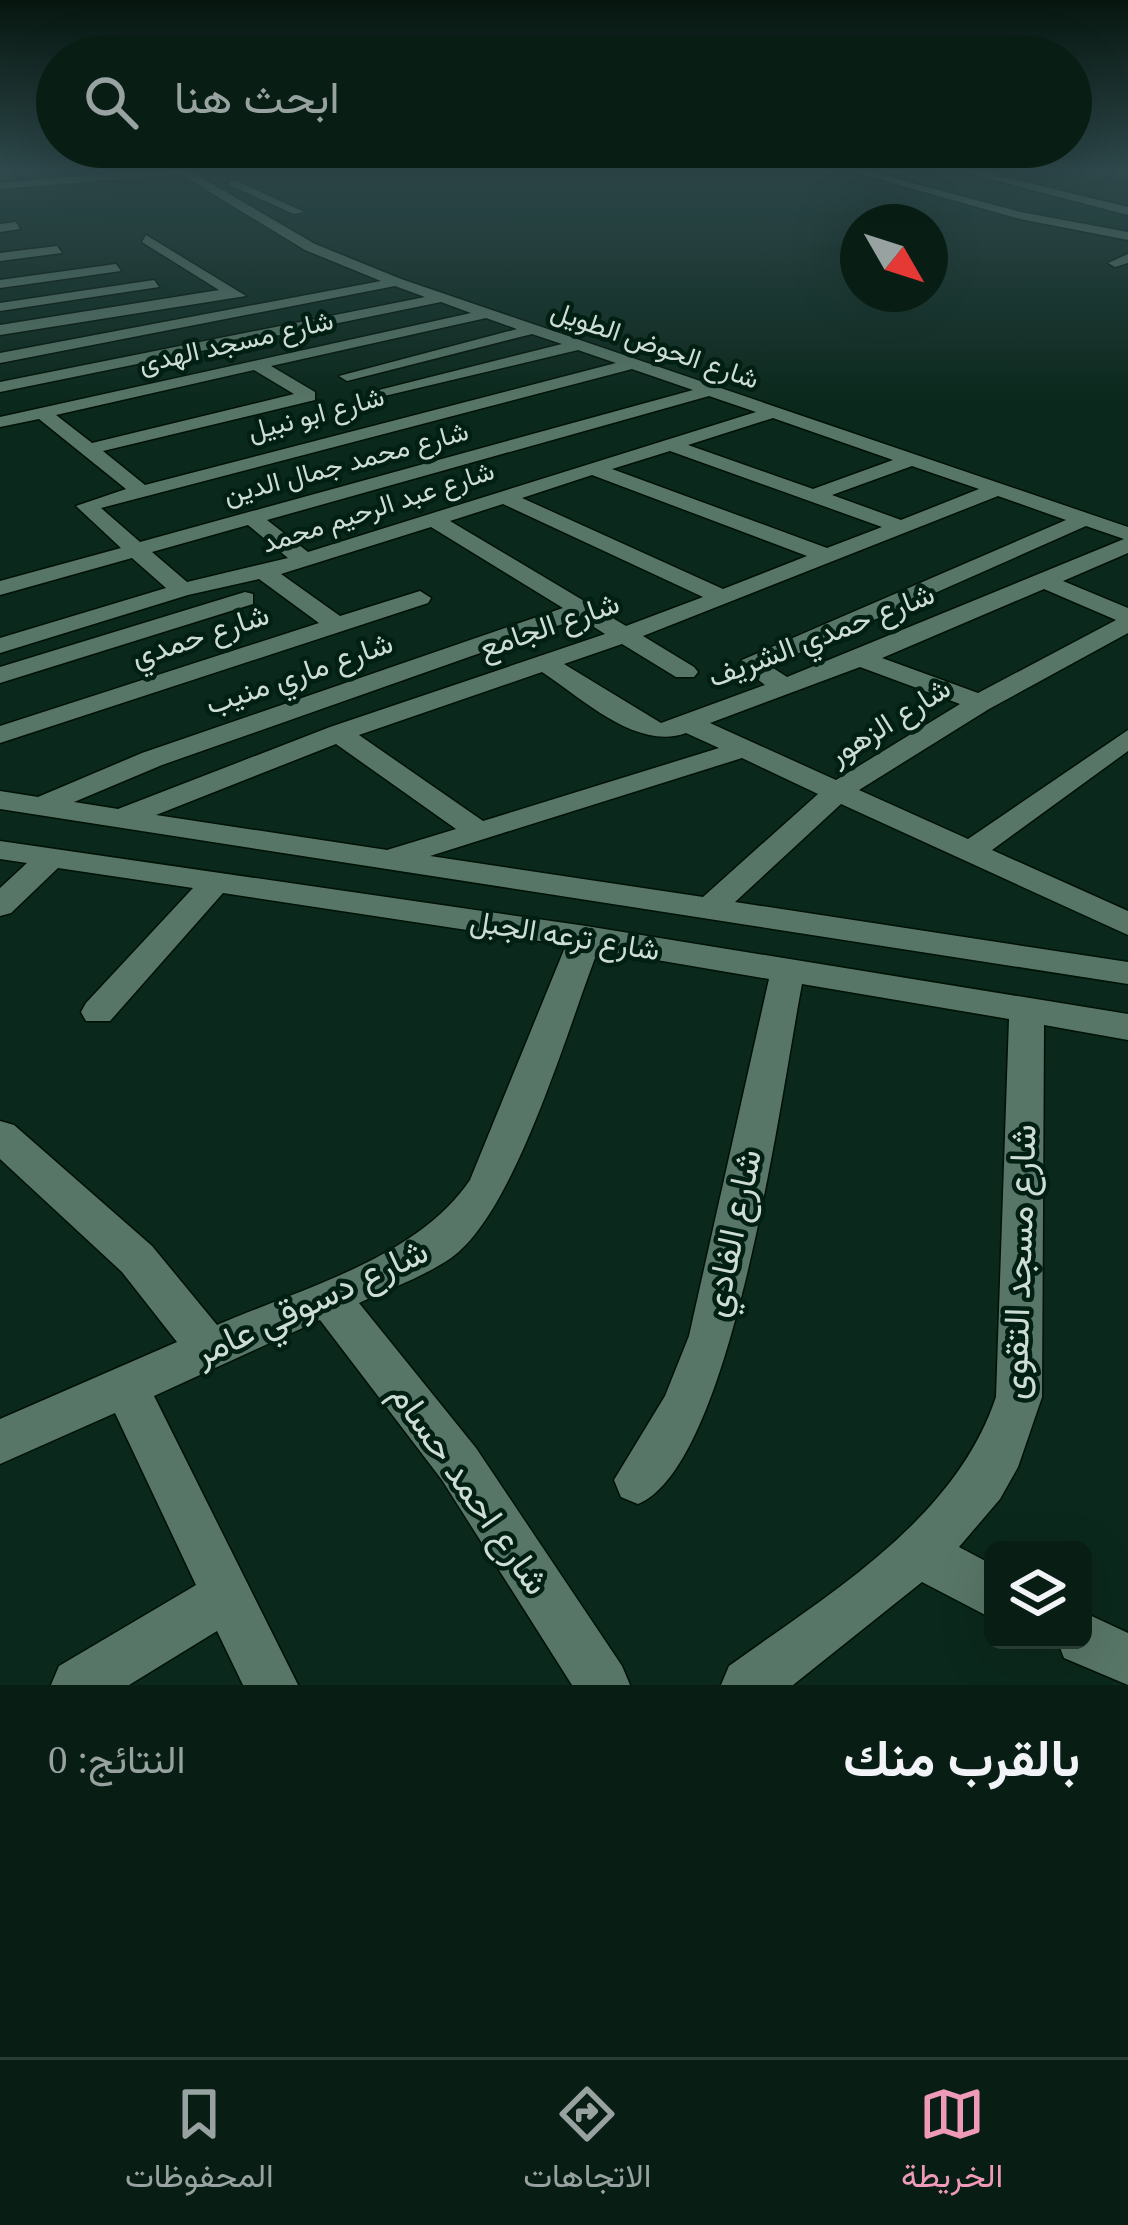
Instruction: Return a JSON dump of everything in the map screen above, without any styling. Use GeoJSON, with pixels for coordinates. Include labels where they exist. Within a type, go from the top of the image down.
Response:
{"type":"FeatureCollection","features":[{"type":"Feature","properties":{"kind":"street"},"geometry":{"type":"LineString","coordinates":[[14,249],[20,255]]}},
{"type":"Feature","properties":{"kind":"street"},"geometry":{"type":"LineString","coordinates":[[162,249],[260,308]]}},
{"type":"Feature","properties":{"kind":"street","name":"شارع الحوض الطويل"},"geometry":{"type":"LineString","coordinates":[[314,249],[574,346],[1128,534]]}},
{"type":"Feature","properties":{"kind":"street"},"geometry":{"type":"LineString","coordinates":[[0,257],[57,250]]}},
{"type":"Feature","properties":{"kind":"street"},"geometry":{"type":"LineString","coordinates":[[0,285],[116,268]]}},
{"type":"Feature","properties":{"kind":"street"},"geometry":{"type":"LineString","coordinates":[[184,280],[207,276]]}},
{"type":"Feature","properties":{"kind":"street"},"geometry":{"type":"LineString","coordinates":[[0,358],[396,282]]}},
{"type":"Feature","properties":{"kind":"street"},"geometry":{"type":"LineString","coordinates":[[0,307],[160,283]]}},
{"type":"Feature","properties":{"kind":"street"},"geometry":{"type":"LineString","coordinates":[[0,285],[21,304]]}},
{"type":"Feature","properties":{"kind":"street"},"geometry":{"type":"LineString","coordinates":[[0,330],[233,292]]}},
{"type":"Feature","properties":{"kind":"street"},"geometry":{"type":"LineString","coordinates":[[0,388],[440,298]]}},
{"type":"Feature","properties":{"kind":"street","name":"شارع مسجد الهدى"},"geometry":{"type":"LineString","coordinates":[[0,422],[484,314]]}},
{"type":"Feature","properties":{"kind":"street"},"geometry":{"type":"LineString","coordinates":[[347,376],[529,330]]}},
{"type":"Feature","properties":{"kind":"street"},"geometry":{"type":"LineString","coordinates":[[376,393],[574,346]]}},
{"type":"Feature","properties":{"kind":"street","name":"شارع ابو نبيل"},"geometry":{"type":"LineString","coordinates":[[135,550],[86,506],[138,488],[627,364]]}},
{"type":"Feature","properties":{"kind":"street"},"geometry":{"type":"LineString","coordinates":[[88,449],[309,395],[257,365]]}},
{"type":"Feature","properties":{"kind":"street","name":"شارع محمد جمال الدين"},"geometry":{"type":"LineString","coordinates":[[0,588],[707,392]]}},
{"type":"Feature","properties":{"kind":"street"},"geometry":{"type":"LineString","coordinates":[[43,413],[138,488]]}},
{"type":"Feature","properties":{"kind":"street","name":"شارع عبد الرحيم محمد"},"geometry":{"type":"LineString","coordinates":[[0,646],[182,590],[264,572],[770,413]]}},
{"type":"Feature","properties":{"kind":"street"},"geometry":{"type":"LineString","coordinates":[[669,444],[899,526]]}},
{"type":"Feature","properties":{"kind":"street"},"geometry":{"type":"LineString","coordinates":[[811,496],[910,460]]}},
{"type":"Feature","properties":{"kind":"street"},"geometry":{"type":"LineString","coordinates":[[591,469],[826,555]]}},
{"type":"Feature","properties":{"kind":"street","name":"شارع الجامع"},"geometry":{"type":"LineString","coordinates":[[119,819],[339,733],[625,635],[998,490]]}},
{"type":"Feature","properties":{"kind":"street"},"geometry":{"type":"LineString","coordinates":[[502,496],[720,596]]}},
{"type":"Feature","properties":{"kind":"street"},"geometry":{"type":"LineString","coordinates":[[251,517],[302,557]]}},
{"type":"Feature","properties":{"kind":"street"},"geometry":{"type":"LineString","coordinates":[[431,518],[685,672]]}},
{"type":"Feature","properties":{"kind":"street"},"geometry":{"type":"LineString","coordinates":[[785,686],[751,665],[1085,519]]}},
{"type":"Feature","properties":{"kind":"street","name":"شارع حمدي الشريف"},"geometry":{"type":"LineString","coordinates":[[545,663],[652,731],[687,723],[860,658],[1128,545]]}},
{"type":"Feature","properties":{"kind":"street"},"geometry":{"type":"LineString","coordinates":[[135,550],[182,590]]}},
{"type":"Feature","properties":{"kind":"street"},"geometry":{"type":"LineString","coordinates":[[264,572],[336,625]]}},
{"type":"Feature","properties":{"kind":"street"},"geometry":{"type":"LineString","coordinates":[[1044,580],[1128,620]]}},
{"type":"Feature","properties":{"kind":"street"},"geometry":{"type":"LineString","coordinates":[[0,674],[245,598]]}},
{"type":"Feature","properties":{"kind":"street","name":"شارع حمدي"},"geometry":{"type":"LineString","coordinates":[[0,735],[420,598]]}},
{"type":"Feature","properties":{"kind":"street","name":"شارع ماري منيب"},"geometry":{"type":"LineString","coordinates":[[40,806],[152,759],[583,609]]}},
{"type":"Feature","properties":{"kind":"street","name":"شارع الزهور"},"geometry":{"type":"LineString","coordinates":[[710,909],[838,791],[980,703],[1128,620]]}},
{"type":"Feature","properties":{"kind":"street"},"geometry":{"type":"LineString","coordinates":[[860,658],[980,703]]}},
{"type":"Feature","properties":{"kind":"street"},"geometry":{"type":"LineString","coordinates":[[342,694],[376,720]]}},
{"type":"Feature","properties":{"kind":"street"},"geometry":{"type":"LineString","coordinates":[[687,723],[1128,924]]}},
{"type":"Feature","properties":{"kind":"street"},"geometry":{"type":"LineString","coordinates":[[339,733],[476,830]]}},
{"type":"Feature","properties":{"kind":"street"},"geometry":{"type":"LineString","coordinates":[[970,852],[1128,738]]}},
{"type":"Feature","properties":{"kind":"street"},"geometry":{"type":"LineString","coordinates":[[387,860],[744,749]]}},
{"type":"Feature","properties":{"kind":"street","name":"شارع ترعه الجبل"},"geometry":{"type":"LineString","coordinates":[[0,800],[1128,973]]}},
{"type":"Feature","properties":{"kind":"street","name":"شارع ترعه الجبل"},"geometry":{"type":"LineString","coordinates":[[0,850],[586,937],[1128,1027]]}},
{"type":"Feature","properties":{"kind":"street"},"geometry":{"type":"LineString","coordinates":[[0,906],[51,858]]}},
{"type":"Feature","properties":{"kind":"street"},"geometry":{"type":"LineString","coordinates":[[98,1012],[216,882]]}},
{"type":"Feature","properties":{"kind":"street","name":"شارع دسوقي عامر"},"geometry":{"type":"LineString","coordinates":[[5,1432],[126,1387],[437,1245],[467,1217],[487,1187],[586,937]]}},
{"type":"Feature","properties":{"kind":"street","name":"شارع الفادي"},"geometry":{"type":"LineString","coordinates":[[638,1480],[674,1434],[711,1336],[788,970]]}},
{"type":"Feature","properties":{"kind":"street","name":"شارع مسجد التقوى"},"geometry":{"type":"LineString","coordinates":[[748,1685],[916,1552],[964,1506],[1000,1454],[1019,1397],[1027,1009]]}},
{"type":"Feature","properties":{"kind":"street"},"geometry":{"type":"LineString","coordinates":[[0,1136],[136,1259],[210,1350]]}},
{"type":"Feature","properties":{"kind":"street","name":"شارع احمد حسام"},"geometry":{"type":"LineString","coordinates":[[329,1298],[459,1464],[603,1685]]}},
{"type":"Feature","properties":{"kind":"street"},"geometry":{"type":"LineString","coordinates":[[126,1387],[271,1685]]}},
{"type":"Feature","properties":{"kind":"street"},"geometry":{"type":"LineString","coordinates":[[916,1552],[984,1588]]}},
{"type":"Feature","properties":{"kind":"street"},"geometry":{"type":"LineString","coordinates":[[78,1685],[227,1595]]}},
{"type":"Feature","properties":{"kind":"street"},"geometry":{"type":"LineString","coordinates":[[1092,1643],[1128,1661]]}}]}
